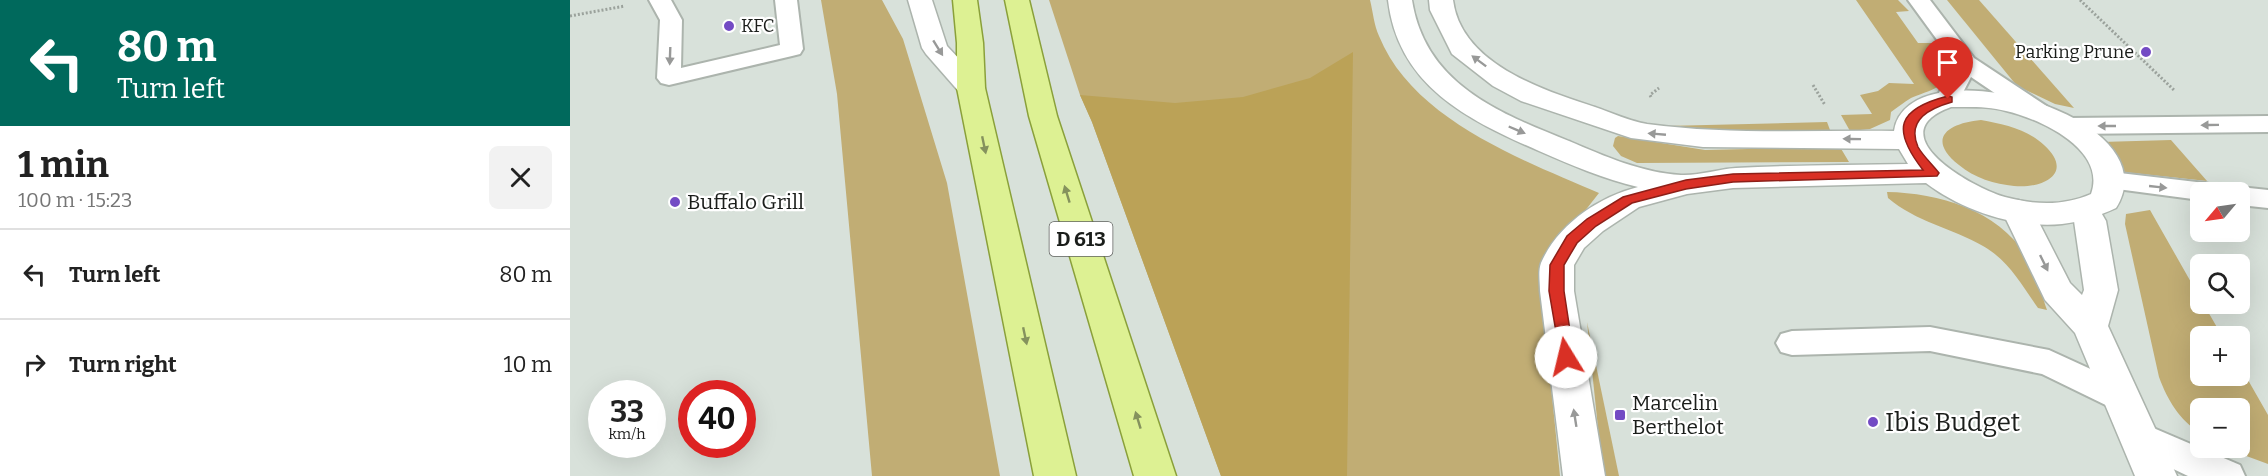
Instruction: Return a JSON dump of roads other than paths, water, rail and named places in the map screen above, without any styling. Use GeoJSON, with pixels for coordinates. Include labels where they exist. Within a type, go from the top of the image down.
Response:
{"type":"FeatureCollection","features":[{"type":"Feature","properties":{"kind":"main road"},"geometry":{"type":"LineString","coordinates":[[965,0],[970,43],[971,88],[1055,476]]}},
{"type":"Feature","properties":{"kind":"main road","name":"D 613"},"geometry":{"type":"LineString","coordinates":[[1017,0],[1043,116],[1155,476]]}},
{"type":"Feature","properties":{"kind":"street"},"geometry":{"type":"LineString","coordinates":[[920,0],[935,48],[971,88]]}},
{"type":"Feature","properties":{"kind":"street"},"geometry":{"type":"LineString","coordinates":[[1400,0],[1400,14],[1412,44],[1434,73],[1467,104],[1508,127],[1627,174],[1686,184]]}},
{"type":"Feature","properties":{"kind":"street"},"geometry":{"type":"LineString","coordinates":[[1441,0],[1442,10],[1461,48],[1503,80],[1531,95],[1641,132],[1703,138],[1910,140]]}},
{"type":"Feature","properties":{"kind":"street"},"geometry":{"type":"LineString","coordinates":[[1948,99],[1991,99],[2039,112],[2068,126],[2091,143],[2106,163],[2111,182],[2105,201],[2084,210],[2054,214],[2018,211],[1981,200],[1933,173],[1913,148],[1908,133],[1913,117],[1927,106],[1948,99]]}},
{"type":"Feature","properties":{"kind":"street"},"geometry":{"type":"LineString","coordinates":[[1584,476],[1557,291],[1557,265],[1572,240],[1592,223],[1628,200],[1686,184],[1733,178],[1933,173]]}},
{"type":"Feature","properties":{"kind":"street"},"geometry":{"type":"LineString","coordinates":[[2084,210],[2090,221],[2102,290],[2090,326]]}},
{"type":"Feature","properties":{"kind":"street"},"geometry":{"type":"LineString","coordinates":[[2018,211],[2057,291],[2090,326],[2156,476]]}},
{"type":"Feature","properties":{"kind":"lane"},"geometry":{"type":"LineString","coordinates":[[660,0],[671,20],[669,78],[792,49],[786,0]]}},
{"type":"Feature","properties":{"kind":"lane"},"geometry":{"type":"LineString","coordinates":[[1918,0],[1966,63],[2039,112]]}},
{"type":"Feature","properties":{"kind":"lane"},"geometry":{"type":"LineString","coordinates":[[1948,99],[1966,63]]}},
{"type":"Feature","properties":{"kind":"lane"},"geometry":{"type":"LineString","coordinates":[[2068,126],[2268,124]]}},
{"type":"Feature","properties":{"kind":"lane"},"geometry":{"type":"LineString","coordinates":[[2111,182],[2190,190]]}},
{"type":"Feature","properties":{"kind":"lane"},"geometry":{"type":"LineString","coordinates":[[2250,197],[2268,199]]}},
{"type":"Feature","properties":{"kind":"lane"},"geometry":{"type":"LineString","coordinates":[[1792,344],[1930,339],[2049,363],[2120,398]]}},
{"type":"Feature","properties":{"kind":"lane"},"geometry":{"type":"LineString","coordinates":[[2137,435],[2176,455],[2227,476]]}},
{"type":"Feature","properties":{"kind":"place","name":"KFC"},"geometry":{"type":"Point","coordinates":[729,26]}},
{"type":"Feature","properties":{"kind":"place","name":"Parking Prune"},"geometry":{"type":"Point","coordinates":[2146,52]}},
{"type":"Feature","properties":{"kind":"place","name":"Buffalo Grill"},"geometry":{"type":"Point","coordinates":[675,202]}},
{"type":"Feature","properties":{"kind":"place","name":"Marcelin Berthelot"},"geometry":{"type":"Point","coordinates":[1620,415]}},
{"type":"Feature","properties":{"kind":"place","name":"Ibis Budget"},"geometry":{"type":"Point","coordinates":[1873,422]}}]}
